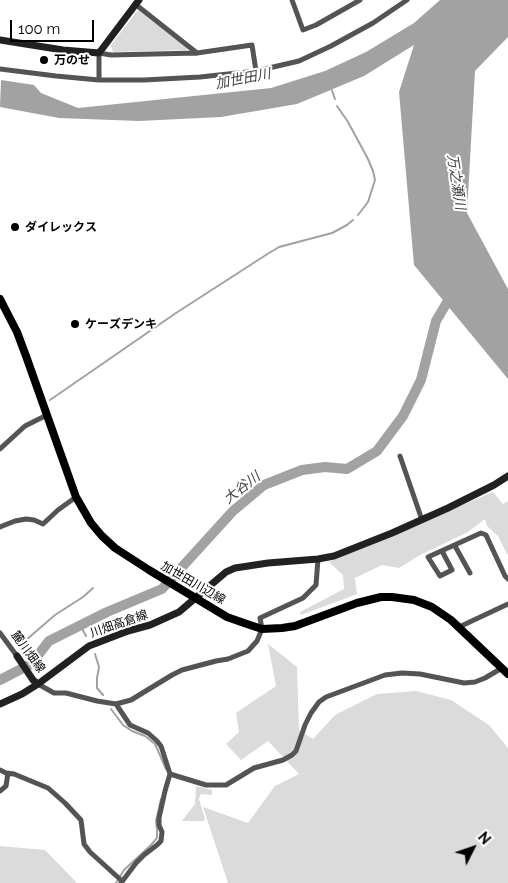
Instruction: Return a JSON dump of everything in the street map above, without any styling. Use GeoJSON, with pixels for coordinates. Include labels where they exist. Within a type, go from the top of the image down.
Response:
{"type":"FeatureCollection","features":[{"type":"Feature","properties":{"kind":"main road","name":"加世田川辺線"},"geometry":{"type":"LineString","coordinates":[[0,299],[17,332],[76,498],[91,523],[102,536],[123,554],[227,617],[262,629],[295,626],[357,603],[381,597],[406,598],[422,602],[440,612],[459,627],[508,674]]}},
{"type":"Feature","properties":{"kind":"street"},"geometry":{"type":"LineString","coordinates":[[292,0],[304,30],[360,0]]}},
{"type":"Feature","properties":{"kind":"street"},"geometry":{"type":"LineString","coordinates":[[0,68],[99,80],[178,79],[256,70],[299,61],[373,23],[407,0]]}},
{"type":"Feature","properties":{"kind":"street"},"geometry":{"type":"LineString","coordinates":[[99,80],[99,53],[137,2],[198,53]]}},
{"type":"Feature","properties":{"kind":"street"},"geometry":{"type":"LineString","coordinates":[[0,40],[18,44],[111,55],[198,53],[252,45],[256,70]]}},
{"type":"Feature","properties":{"kind":"street"},"geometry":{"type":"LineString","coordinates":[[0,449],[25,426],[46,415]]}},
{"type":"Feature","properties":{"kind":"street"},"geometry":{"type":"LineString","coordinates":[[400,456],[422,520]]}},
{"type":"Feature","properties":{"kind":"street","name":"川畑高倉線"},"geometry":{"type":"LineString","coordinates":[[0,704],[22,694],[35,682],[89,646],[163,620],[179,612],[193,597],[226,572],[235,568],[268,563],[334,556],[422,520],[481,492],[508,476]]}},
{"type":"Feature","properties":{"kind":"street"},"geometry":{"type":"LineString","coordinates":[[0,527],[26,519],[43,524],[58,510],[76,498]]}},
{"type":"Feature","properties":{"kind":"street"},"geometry":{"type":"LineString","coordinates":[[442,551],[452,570],[440,576],[428,557],[481,533],[486,535],[508,579]]}},
{"type":"Feature","properties":{"kind":"street"},"geometry":{"type":"LineString","coordinates":[[454,546],[470,573]]}},
{"type":"Feature","properties":{"kind":"street"},"geometry":{"type":"LineString","coordinates":[[35,682],[54,693],[66,693],[97,702],[116,704],[131,700],[182,670],[228,659],[248,651],[257,640],[262,629],[260,618],[303,598],[316,585],[318,559]]}},
{"type":"Feature","properties":{"kind":"street"},"geometry":{"type":"LineString","coordinates":[[459,627],[508,604]]}},
{"type":"Feature","properties":{"kind":"street","name":"麓川畑線"},"geometry":{"type":"LineString","coordinates":[[0,633],[35,682]]}},
{"type":"Feature","properties":{"kind":"street"},"geometry":{"type":"LineString","coordinates":[[170,774],[206,785],[226,785],[254,768],[283,760],[296,750],[305,725],[318,702],[326,697],[385,675],[402,673],[420,674],[464,683],[485,678],[502,668]]}},
{"type":"Feature","properties":{"kind":"street"},"geometry":{"type":"LineString","coordinates":[[0,770],[48,788],[81,820],[84,844],[120,881],[161,840],[162,832],[159,818],[170,774],[161,746],[148,733],[130,725],[116,704]]}},
{"type":"Feature","properties":{"kind":"street"},"geometry":{"type":"LineString","coordinates":[[0,791],[6,786],[8,773]]}},
{"type":"Feature","properties":{"kind":"shaded area"},"geometry":{"type":"Polygon","coordinates":[[[138,10],[187,48],[187,50],[113,52],[111,45],[138,10]]]}},
{"type":"Feature","properties":{"kind":"shaded area"},"geometry":{"type":"Polygon","coordinates":[[[493,492],[503,504],[508,501],[508,554],[498,536],[487,526],[485,519],[468,532],[420,555],[399,568],[382,565],[355,578],[357,594],[301,615],[300,612],[344,589],[343,575],[329,562],[493,492]]]}},
{"type":"Feature","properties":{"kind":"shaded area"},"geometry":{"type":"Polygon","coordinates":[[[268,644],[297,667],[299,730],[313,739],[335,715],[377,694],[416,691],[451,700],[489,725],[508,748],[508,883],[228,883],[203,807],[248,823],[275,786],[299,774],[268,741],[241,760],[226,744],[239,732],[236,713],[276,686],[268,644]]]}},
{"type":"Feature","properties":{"kind":"shaded area"},"geometry":{"type":"Polygon","coordinates":[[[196,786],[212,790],[212,795],[201,794],[199,799],[205,819],[203,821],[182,821],[195,804],[196,786]]]}},
{"type":"Feature","properties":{"kind":"shaded area"},"geometry":{"type":"Polygon","coordinates":[[[0,846],[45,850],[77,883],[0,883],[0,846]]]}},
{"type":"Feature","properties":{"kind":"water","name":"万之瀬川"},"geometry":{"type":"Polygon","coordinates":[[[440,0],[508,0],[508,37],[475,71],[467,213],[508,289],[508,379],[414,265],[399,92],[414,45],[364,76],[297,104],[221,117],[139,121],[59,118],[0,107],[1,80],[34,85],[41,93],[78,108],[271,88],[325,71],[366,52],[414,23],[440,0]]]}},
{"type":"Feature","properties":{"kind":"waterway"},"geometry":{"type":"LineString","coordinates":[[331,88],[335,99]]}},
{"type":"Feature","properties":{"kind":"waterway"},"geometry":{"type":"LineString","coordinates":[[337,106],[368,159],[375,180],[368,202],[358,215]]}},
{"type":"Feature","properties":{"kind":"waterway"},"geometry":{"type":"LineString","coordinates":[[50,400],[176,313],[279,247],[332,233],[353,220]]}},
{"type":"Feature","properties":{"kind":"waterway","name":"大谷川"},"geometry":{"type":"LineString","coordinates":[[0,680],[31,664],[49,641],[107,612],[162,589],[233,511],[264,485],[302,470],[325,467],[347,469],[377,451],[403,416],[421,380],[436,321],[452,294]]}},
{"type":"Feature","properties":{"kind":"waterway"},"geometry":{"type":"LineString","coordinates":[[26,640],[55,615],[83,597],[93,588]]}},
{"type":"Feature","properties":{"kind":"waterway"},"geometry":{"type":"LineString","coordinates":[[80,625],[86,636]]}},
{"type":"Feature","properties":{"kind":"waterway"},"geometry":{"type":"LineString","coordinates":[[95,654],[99,667],[97,688],[103,695]]}},
{"type":"Feature","properties":{"kind":"waterway"},"geometry":{"type":"LineString","coordinates":[[111,709],[123,725],[145,736],[155,744],[166,769]]}},
{"type":"Feature","properties":{"kind":"waterway"},"geometry":{"type":"LineString","coordinates":[[116,883],[124,870],[157,838],[156,821],[161,799]]}},
{"type":"Feature","properties":{"kind":"place","name":"万のせ"},"geometry":{"type":"Point","coordinates":[44,60]}},
{"type":"Feature","properties":{"kind":"place","name":"ダイレックス"},"geometry":{"type":"Point","coordinates":[15,227]}},
{"type":"Feature","properties":{"kind":"place","name":"ケーズデンキ"},"geometry":{"type":"Point","coordinates":[75,324]}},
{"type":"Feature","properties":{"kind":"water label","name":"加世田川"},"geometry":{"type":"Point","coordinates":[243,79]}}]}
